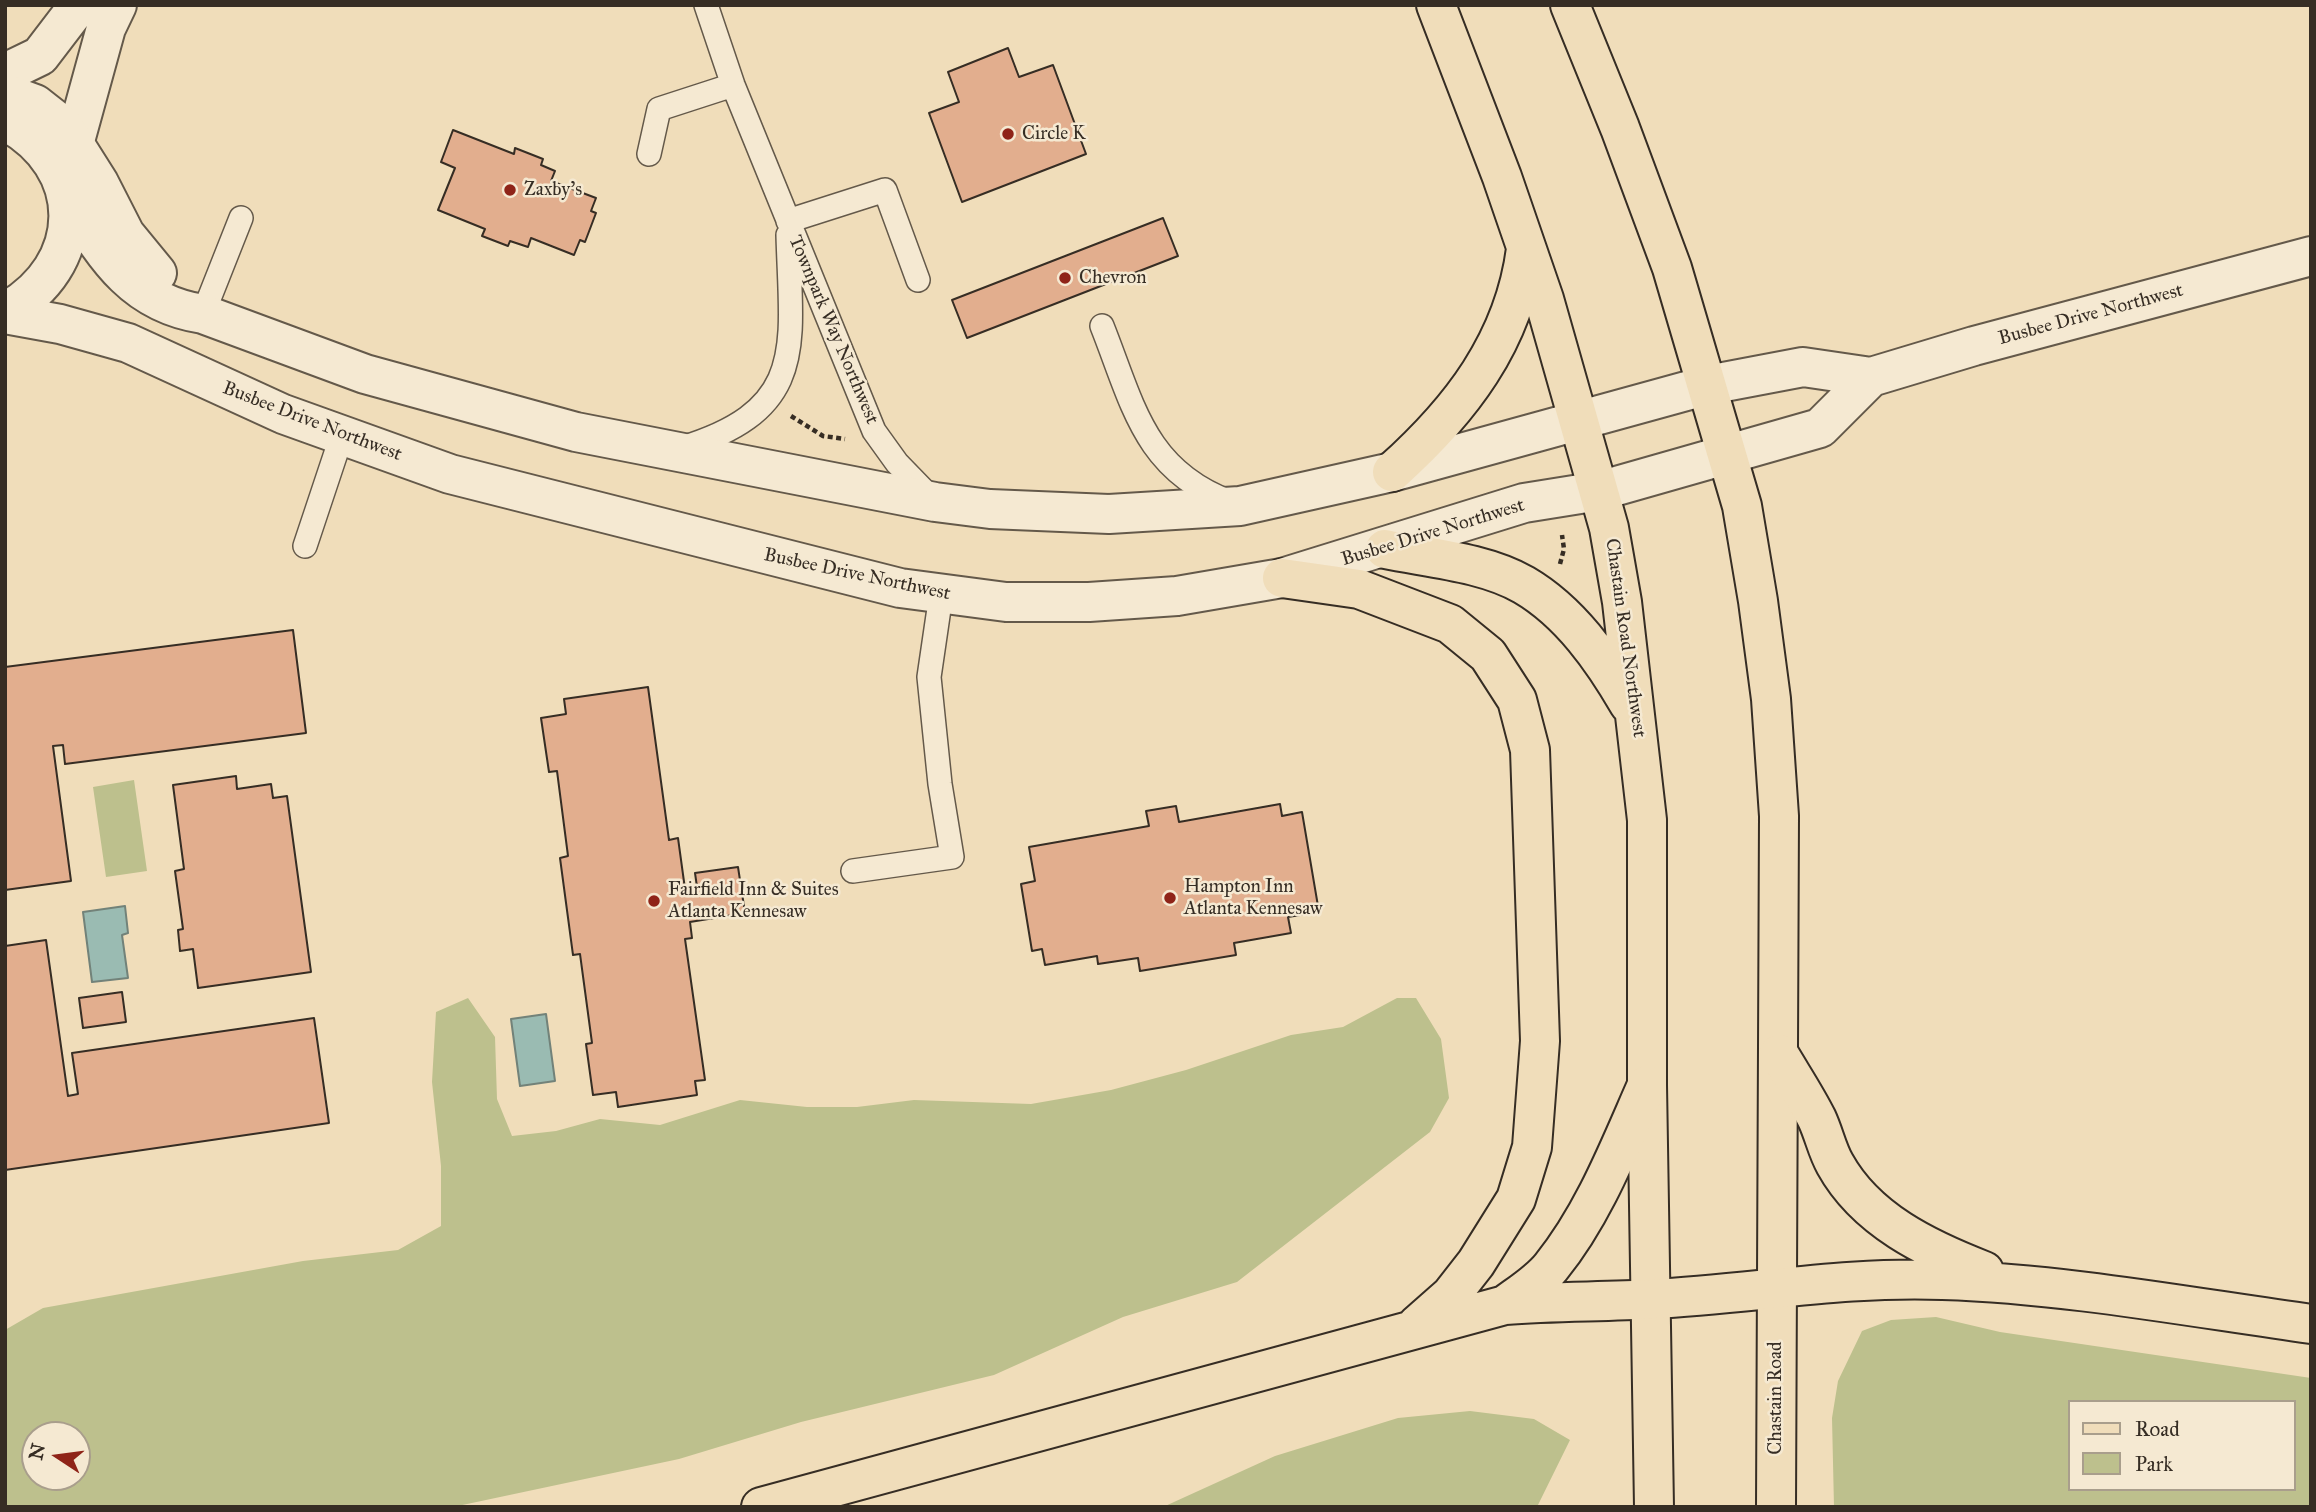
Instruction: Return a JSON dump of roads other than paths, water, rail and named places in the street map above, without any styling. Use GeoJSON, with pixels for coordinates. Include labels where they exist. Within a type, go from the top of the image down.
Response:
{"type":"FeatureCollection","features":[{"type":"Feature","properties":{"kind":"main road","name":"Chastain Road Northwest"},"geometry":{"type":"LineString","coordinates":[[1436,5],[1527,247],[1580,421],[1609,528],[1622,602],[1647,820],[1647,1084],[1652,1299]]}},
{"type":"Feature","properties":{"kind":"main road"},"geometry":{"type":"LineString","coordinates":[[1570,5],[1620,128],[1672,268],[1742,506],[1771,699],[1779,816],[1776,1289]]}},
{"type":"Feature","properties":{"kind":"main road"},"geometry":{"type":"LineString","coordinates":[[1392,472],[1440,425],[1490,359],[1517,298],[1527,247]]}},
{"type":"Feature","properties":{"kind":"main road"},"geometry":{"type":"LineString","coordinates":[[1385,549],[1467,565],[1523,584],[1581,634],[1606,665],[1637,718]]}},
{"type":"Feature","properties":{"kind":"main road"},"geometry":{"type":"LineString","coordinates":[[1282,578],[1359,589],[1450,624],[1488,654],[1517,699],[1530,750],[1541,1041],[1532,1147],[1516,1199],[1476,1263],[1451,1295],[1414,1328]]}},
{"type":"Feature","properties":{"kind":"main road"},"geometry":{"type":"LineString","coordinates":[[1779,1054],[1817,1119],[1835,1164],[1865,1203],[1899,1230],[1938,1254],[2015,1283]]}},
{"type":"Feature","properties":{"kind":"main road"},"geometry":{"type":"LineString","coordinates":[[1505,1305],[1550,1268],[1571,1238],[1617,1153],[1647,1084]]}},
{"type":"Feature","properties":{"kind":"main road"},"geometry":{"type":"LineString","coordinates":[[761,1507],[1505,1305],[1564,1300],[1652,1299],[1866,1279],[2015,1283],[2311,1324]]}},
{"type":"Feature","properties":{"kind":"main road","name":"Chastain Road"},"geometry":{"type":"LineString","coordinates":[[1776,1289],[1776,1507]]}},
{"type":"Feature","properties":{"kind":"main road"},"geometry":{"type":"LineString","coordinates":[[1652,1299],[1654,1507]]}},
{"type":"Feature","properties":{"kind":"street"},"geometry":{"type":"LineString","coordinates":[[5,74],[40,56],[79,5]]}},
{"type":"Feature","properties":{"kind":"street"},"geometry":{"type":"LineString","coordinates":[[5,313],[42,286],[56,266],[66,244],[69,219],[65,189],[106,27],[117,5]]}},
{"type":"Feature","properties":{"kind":"street"},"geometry":{"type":"LineString","coordinates":[[5,93],[35,104],[63,125],[125,234],[158,273],[183,292],[202,314]]}},
{"type":"Feature","properties":{"kind":"street","name":"Busbee Drive Northwest"},"geometry":{"type":"LineString","coordinates":[[5,121],[28,134],[46,151],[95,240],[135,285],[152,300],[175,310],[202,314],[365,374],[495,412],[935,502],[1059,513],[1110,514],[1240,506],[1392,472],[1708,384],[1804,367],[1871,377],[1974,346],[2311,256]]}},
{"type":"Feature","properties":{"kind":"street","name":"Busbee Drive Northwest"},"geometry":{"type":"LineString","coordinates":[[5,313],[61,324],[128,343],[199,378],[341,438],[450,474],[835,573],[941,595],[1006,602],[1089,602],[1177,596],[1282,578],[1385,549],[1524,503],[1599,491],[1820,428],[1871,377]]}},
{"type":"Feature","properties":{"kind":"street"},"geometry":{"type":"LineString","coordinates":[[5,341],[61,324]]}},
{"type":"Feature","properties":{"kind":"lane","name":"Townpark Way Northwest"},"geometry":{"type":"LineString","coordinates":[[706,5],[733,85],[874,431],[897,463],[935,502]]}},
{"type":"Feature","properties":{"kind":"lane"},"geometry":{"type":"LineString","coordinates":[[649,154],[659,109],[733,85]]}},
{"type":"Feature","properties":{"kind":"lane"},"geometry":{"type":"LineString","coordinates":[[788,221],[885,190],[918,280]]}},
{"type":"Feature","properties":{"kind":"lane"},"geometry":{"type":"LineString","coordinates":[[202,314],[241,218]]}},
{"type":"Feature","properties":{"kind":"lane","name":"Townpark Way Northwest"},"geometry":{"type":"LineString","coordinates":[[674,450],[717,437],[742,423],[769,401],[783,375],[790,329],[788,221]]}},
{"type":"Feature","properties":{"kind":"lane"},"geometry":{"type":"LineString","coordinates":[[1102,326],[1140,422],[1163,460],[1181,477],[1240,506]]}},
{"type":"Feature","properties":{"kind":"lane"},"geometry":{"type":"LineString","coordinates":[[305,546],[341,438]]}},
{"type":"Feature","properties":{"kind":"lane"},"geometry":{"type":"LineString","coordinates":[[853,871],[952,857],[940,784],[929,677],[941,595]]}},
{"type":"Feature","properties":{"kind":"water"},"geometry":{"type":"Polygon","coordinates":[[[125,906],[128,933],[122,935],[128,978],[92,982],[83,912],[125,906]]]}},
{"type":"Feature","properties":{"kind":"water"},"geometry":{"type":"Polygon","coordinates":[[[546,1014],[555,1081],[520,1086],[511,1019],[546,1014]]]}},
{"type":"Feature","properties":{"kind":"place","name":"Circle K"},"geometry":{"type":"Point","coordinates":[1008,134]}},
{"type":"Feature","properties":{"kind":"place","name":"Zaxby's"},"geometry":{"type":"Point","coordinates":[510,190]}},
{"type":"Feature","properties":{"kind":"place","name":"Chevron"},"geometry":{"type":"Point","coordinates":[1065,278]}},
{"type":"Feature","properties":{"kind":"place","name":"Hampton Inn Atlanta Kennesaw"},"geometry":{"type":"Point","coordinates":[1170,898]}},
{"type":"Feature","properties":{"kind":"place","name":"Fairfield Inn & Suites Atlanta Kennesaw"},"geometry":{"type":"Point","coordinates":[654,901]}}]}
